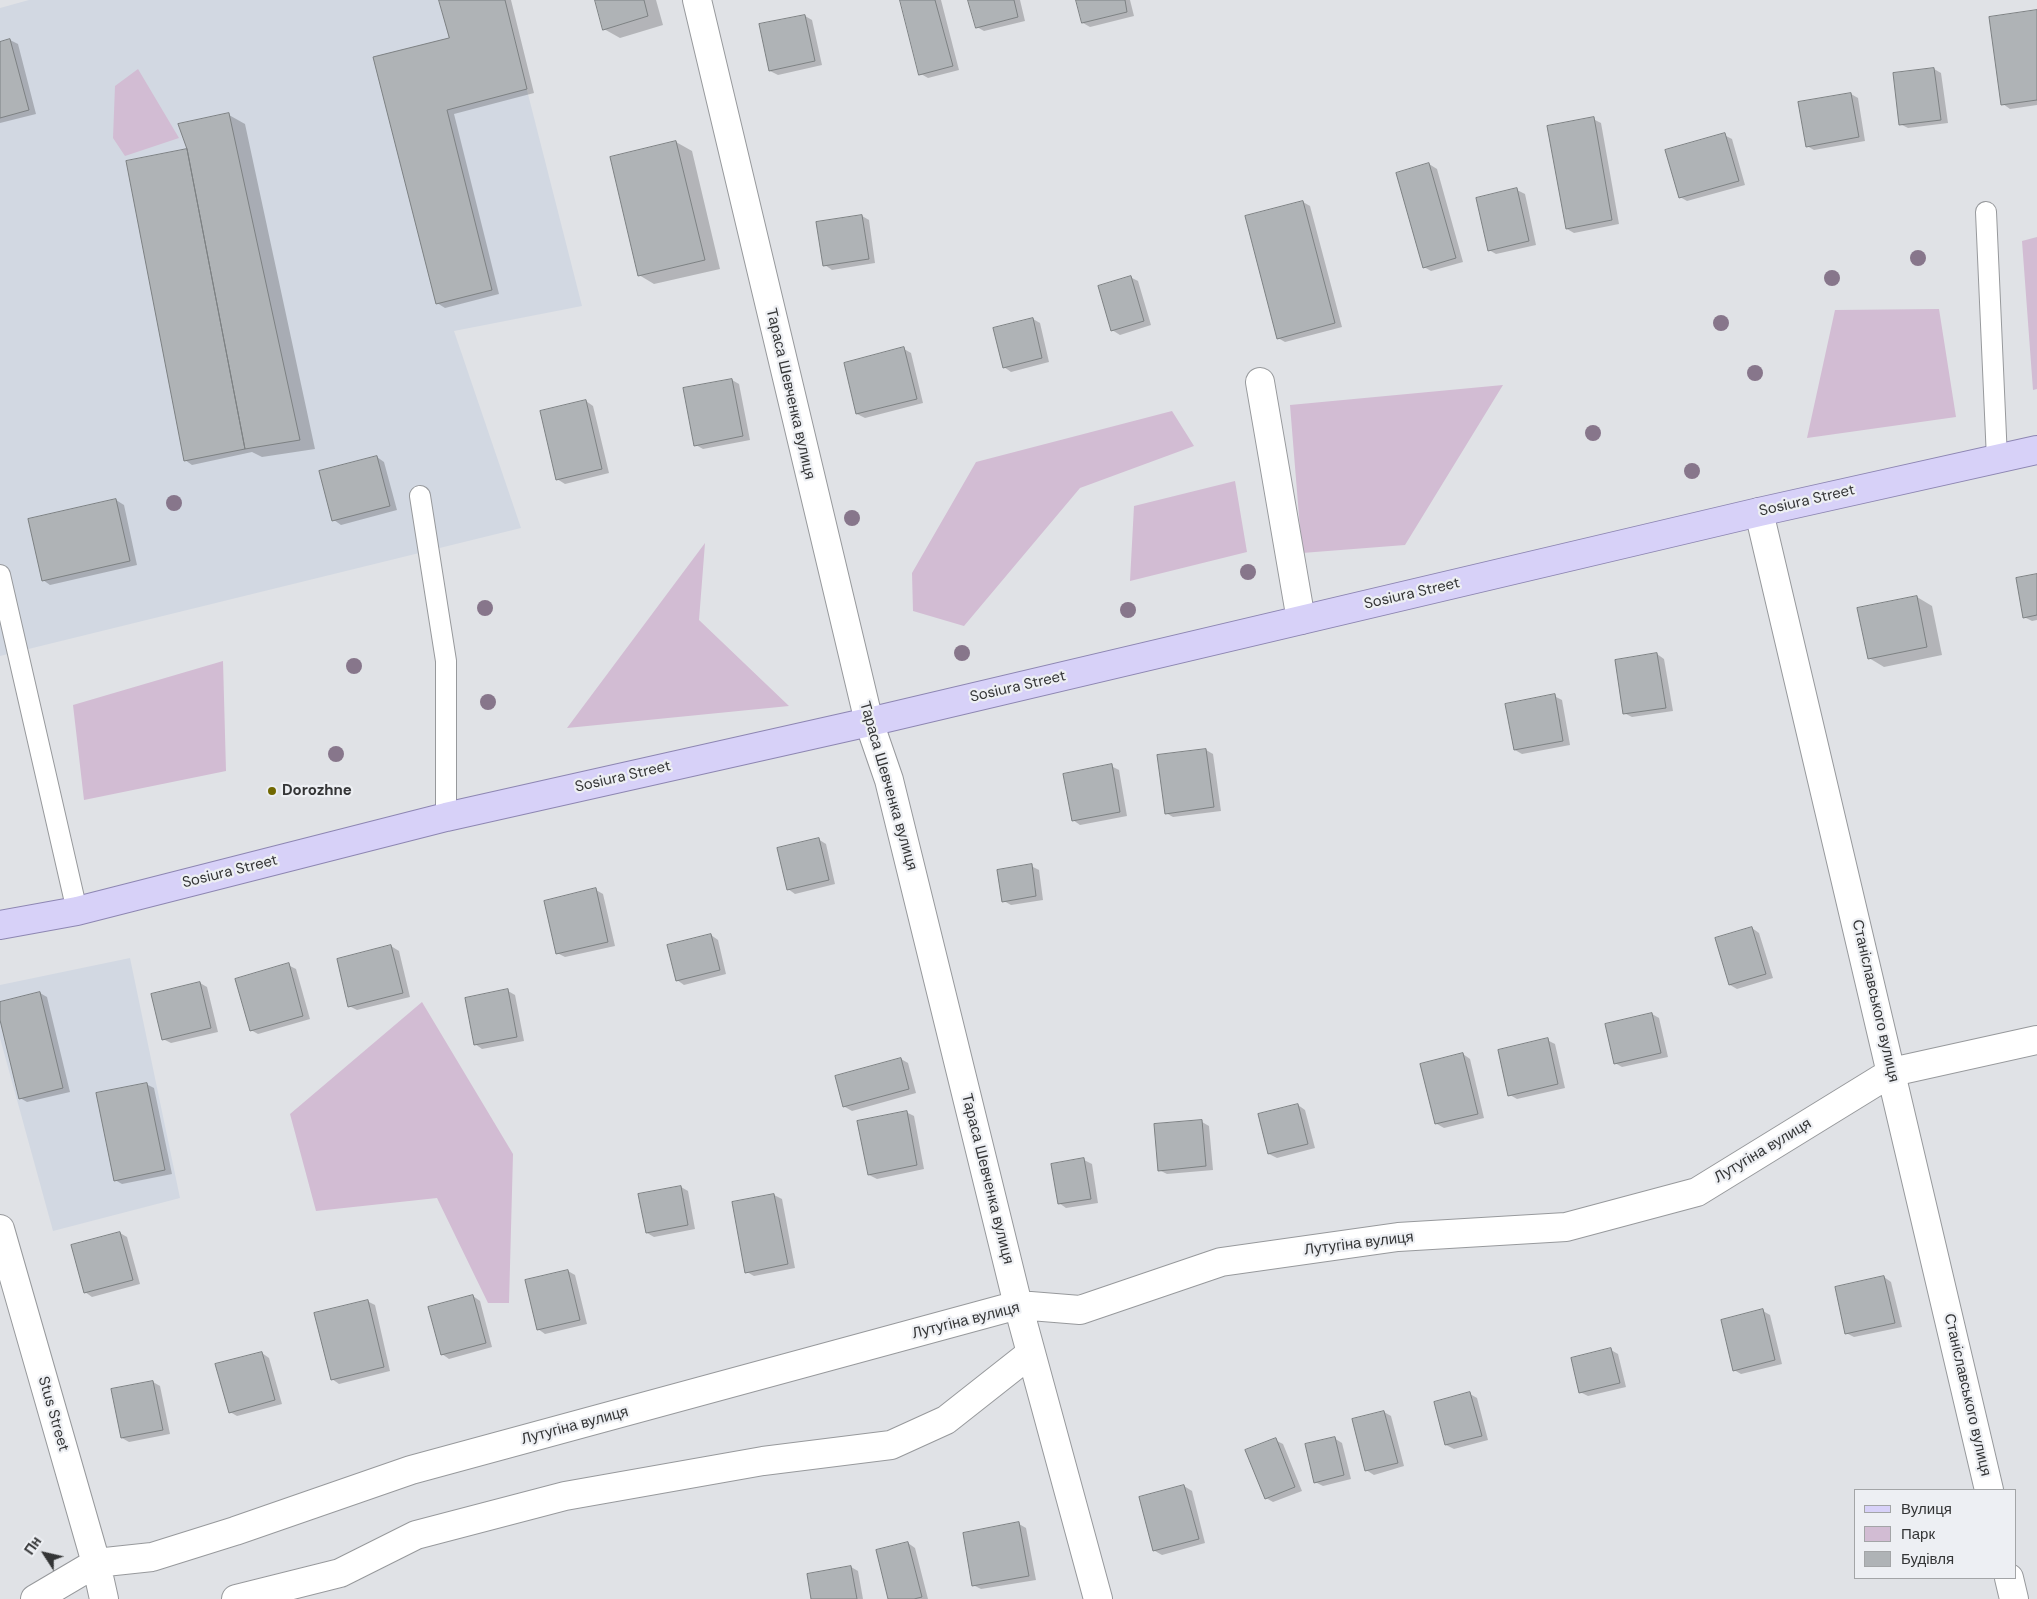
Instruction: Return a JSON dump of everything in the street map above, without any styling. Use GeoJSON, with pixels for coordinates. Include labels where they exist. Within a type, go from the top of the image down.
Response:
{"type":"FeatureCollection","features":[{"type":"Feature","properties":{"kind":"main road","name":"Sosiura Street"},"geometry":{"type":"LineString","coordinates":[[0,925],[77,911],[446,817],[869,722],[1759,512],[2037,450]]}},
{"type":"Feature","properties":{"kind":"street","name":"Тараса Шевченка вулиця"},"geometry":{"type":"LineString","coordinates":[[697,0],[869,722],[889,780],[1018,1305],[1098,1599]]}},
{"type":"Feature","properties":{"kind":"street"},"geometry":{"type":"LineString","coordinates":[[1260,382],[1301,620]]}},
{"type":"Feature","properties":{"kind":"street","name":"Станіславського вулиця"},"geometry":{"type":"LineString","coordinates":[[1759,512],[1989,1489]]}},
{"type":"Feature","properties":{"kind":"street","name":"Лутугіна вулиця"},"geometry":{"type":"LineString","coordinates":[[35,1599],[96,1563],[152,1557],[235,1531],[411,1470],[1018,1305],[1080,1310],[1221,1262],[1398,1237],[1566,1227],[1697,1192],[1892,1072],[2037,1040]]}},
{"type":"Feature","properties":{"kind":"street","name":"Stus Street"},"geometry":{"type":"LineString","coordinates":[[0,1229],[96,1563],[104,1599]]}},
{"type":"Feature","properties":{"kind":"street"},"geometry":{"type":"LineString","coordinates":[[236,1599],[340,1573],[416,1535],[565,1496],[763,1461],[891,1445],[946,1420],[1031,1353]]}},
{"type":"Feature","properties":{"kind":"street"},"geometry":{"type":"LineString","coordinates":[[2010,1579],[2014,1599]]}},
{"type":"Feature","properties":{"kind":"lane"},"geometry":{"type":"LineString","coordinates":[[1986,212],[1997,459]]}},
{"type":"Feature","properties":{"kind":"lane"},"geometry":{"type":"LineString","coordinates":[[420,496],[446,661],[446,817]]}},
{"type":"Feature","properties":{"kind":"lane"},"geometry":{"type":"LineString","coordinates":[[0,575],[77,911]]}},
{"type":"Feature","properties":{"kind":"shaded area"},"geometry":{"type":"Polygon","coordinates":[[[29,0],[504,0],[582,306],[454,331],[521,528],[0,656],[0,8],[29,0]]]}},
{"type":"Feature","properties":{"kind":"shaded area"},"geometry":{"type":"Polygon","coordinates":[[[130,958],[180,1198],[53,1231],[0,1038],[0,985],[130,958]]]}},
{"type":"Feature","properties":{"kind":"green space"},"geometry":{"type":"Polygon","coordinates":[[[138,69],[179,138],[125,156],[113,138],[115,86],[138,69]]]}},
{"type":"Feature","properties":{"kind":"green space"},"geometry":{"type":"Polygon","coordinates":[[[2037,237],[2037,389],[2033,390],[2022,241],[2037,237]]]}},
{"type":"Feature","properties":{"kind":"green space"},"geometry":{"type":"Polygon","coordinates":[[[1939,309],[1956,417],[1807,438],[1835,310],[1939,309]]]}},
{"type":"Feature","properties":{"kind":"green space"},"geometry":{"type":"Polygon","coordinates":[[[1503,385],[1405,545],[1302,553],[1290,405],[1503,385]]]}},
{"type":"Feature","properties":{"kind":"green space"},"geometry":{"type":"Polygon","coordinates":[[[1172,411],[1194,446],[1080,488],[964,626],[913,611],[912,573],[976,462],[1172,411]]]}},
{"type":"Feature","properties":{"kind":"green space"},"geometry":{"type":"Polygon","coordinates":[[[1235,481],[1247,552],[1130,581],[1134,506],[1235,481]]]}},
{"type":"Feature","properties":{"kind":"green space"},"geometry":{"type":"Polygon","coordinates":[[[705,543],[699,620],[789,706],[567,728],[705,543]]]}},
{"type":"Feature","properties":{"kind":"green space"},"geometry":{"type":"Polygon","coordinates":[[[223,661],[226,771],[84,800],[73,705],[223,661]]]}},
{"type":"Feature","properties":{"kind":"green space"},"geometry":{"type":"Polygon","coordinates":[[[422,1002],[513,1154],[509,1303],[488,1303],[437,1198],[316,1211],[290,1114],[422,1002]]]}},
{"type":"Feature","properties":{"kind":"building"},"geometry":{"type":"Polygon","coordinates":[[[439,0],[505,0],[527,89],[447,110],[492,290],[436,304],[373,57],[449,38],[439,0]]]}},
{"type":"Feature","properties":{"kind":"building"},"geometry":{"type":"Polygon","coordinates":[[[595,0],[644,0],[648,16],[603,30],[595,0]]]}},
{"type":"Feature","properties":{"kind":"building"},"geometry":{"type":"Polygon","coordinates":[[[900,0],[935,0],[953,66],[919,75],[900,0]]]}},
{"type":"Feature","properties":{"kind":"building"},"geometry":{"type":"Polygon","coordinates":[[[968,0],[1014,0],[1018,17],[976,28],[968,0]]]}},
{"type":"Feature","properties":{"kind":"building"},"geometry":{"type":"Polygon","coordinates":[[[1076,0],[1125,0],[1127,12],[1082,23],[1076,0]]]}},
{"type":"Feature","properties":{"kind":"building"},"geometry":{"type":"Polygon","coordinates":[[[2037,10],[2037,100],[2001,105],[1989,17],[2037,10]]]}},
{"type":"Feature","properties":{"kind":"building"},"geometry":{"type":"Polygon","coordinates":[[[805,15],[815,61],[769,71],[759,24],[805,15]]]}},
{"type":"Feature","properties":{"kind":"building"},"geometry":{"type":"Polygon","coordinates":[[[10,39],[29,110],[0,118],[0,42],[10,39]]]}},
{"type":"Feature","properties":{"kind":"building"},"geometry":{"type":"Polygon","coordinates":[[[1934,68],[1941,120],[1899,125],[1893,73],[1934,68]]]}},
{"type":"Feature","properties":{"kind":"building"},"geometry":{"type":"Polygon","coordinates":[[[1851,93],[1859,137],[1806,147],[1798,102],[1851,93]]]}},
{"type":"Feature","properties":{"kind":"building"},"geometry":{"type":"Polygon","coordinates":[[[229,113],[300,440],[245,449],[187,149],[178,124],[229,113]]]}},
{"type":"Feature","properties":{"kind":"building"},"geometry":{"type":"Polygon","coordinates":[[[1594,117],[1612,220],[1566,229],[1547,126],[1594,117]]]}},
{"type":"Feature","properties":{"kind":"building"},"geometry":{"type":"Polygon","coordinates":[[[1725,133],[1739,181],[1679,198],[1665,150],[1725,133]]]}},
{"type":"Feature","properties":{"kind":"building"},"geometry":{"type":"Polygon","coordinates":[[[676,141],[705,260],[638,276],[610,157],[676,141]]]}},
{"type":"Feature","properties":{"kind":"building"},"geometry":{"type":"Polygon","coordinates":[[[187,149],[245,449],[184,461],[126,161],[187,149]]]}},
{"type":"Feature","properties":{"kind":"building"},"geometry":{"type":"Polygon","coordinates":[[[1429,163],[1456,258],[1423,268],[1396,173],[1429,163]]]}},
{"type":"Feature","properties":{"kind":"building"},"geometry":{"type":"Polygon","coordinates":[[[1517,188],[1529,241],[1488,251],[1476,198],[1517,188]]]}},
{"type":"Feature","properties":{"kind":"building"},"geometry":{"type":"Polygon","coordinates":[[[1303,201],[1335,323],[1277,339],[1245,216],[1303,201]]]}},
{"type":"Feature","properties":{"kind":"building"},"geometry":{"type":"Polygon","coordinates":[[[862,215],[869,259],[823,266],[816,222],[862,215]]]}},
{"type":"Feature","properties":{"kind":"building"},"geometry":{"type":"Polygon","coordinates":[[[1131,276],[1144,321],[1111,331],[1098,286],[1131,276]]]}},
{"type":"Feature","properties":{"kind":"building"},"geometry":{"type":"Polygon","coordinates":[[[1033,318],[1042,358],[1003,368],[993,328],[1033,318]]]}},
{"type":"Feature","properties":{"kind":"building"},"geometry":{"type":"Polygon","coordinates":[[[904,347],[917,399],[856,414],[844,363],[904,347]]]}},
{"type":"Feature","properties":{"kind":"building"},"geometry":{"type":"Polygon","coordinates":[[[732,379],[743,436],[694,446],[683,388],[732,379]]]}},
{"type":"Feature","properties":{"kind":"building"},"geometry":{"type":"Polygon","coordinates":[[[586,400],[602,469],[556,480],[540,411],[586,400]]]}},
{"type":"Feature","properties":{"kind":"building"},"geometry":{"type":"Polygon","coordinates":[[[377,456],[390,506],[332,521],[319,471],[377,456]]]}},
{"type":"Feature","properties":{"kind":"building"},"geometry":{"type":"Polygon","coordinates":[[[116,499],[130,561],[42,581],[28,519],[116,499]]]}},
{"type":"Feature","properties":{"kind":"building"},"geometry":{"type":"Polygon","coordinates":[[[2037,574],[2037,615],[2023,618],[2016,578],[2037,574]]]}},
{"type":"Feature","properties":{"kind":"building"},"geometry":{"type":"Polygon","coordinates":[[[1917,596],[1927,647],[1868,659],[1857,608],[1917,596]]]}},
{"type":"Feature","properties":{"kind":"building"},"geometry":{"type":"Polygon","coordinates":[[[1657,653],[1666,708],[1623,714],[1615,660],[1657,653]]]}},
{"type":"Feature","properties":{"kind":"building"},"geometry":{"type":"Polygon","coordinates":[[[1555,694],[1563,741],[1514,750],[1505,704],[1555,694]]]}},
{"type":"Feature","properties":{"kind":"building"},"geometry":{"type":"Polygon","coordinates":[[[1206,749],[1214,807],[1165,814],[1157,755],[1206,749]]]}},
{"type":"Feature","properties":{"kind":"building"},"geometry":{"type":"Polygon","coordinates":[[[1112,764],[1120,812],[1072,821],[1063,774],[1112,764]]]}},
{"type":"Feature","properties":{"kind":"building"},"geometry":{"type":"Polygon","coordinates":[[[819,838],[829,880],[787,890],[777,848],[819,838]]]}},
{"type":"Feature","properties":{"kind":"building"},"geometry":{"type":"Polygon","coordinates":[[[1032,864],[1036,896],[1002,902],[997,870],[1032,864]]]}},
{"type":"Feature","properties":{"kind":"building"},"geometry":{"type":"Polygon","coordinates":[[[596,888],[608,942],[556,954],[544,901],[596,888]]]}},
{"type":"Feature","properties":{"kind":"building"},"geometry":{"type":"Polygon","coordinates":[[[1752,927],[1766,974],[1729,985],[1715,938],[1752,927]]]}},
{"type":"Feature","properties":{"kind":"building"},"geometry":{"type":"Polygon","coordinates":[[[711,934],[720,970],[676,981],[667,945],[711,934]]]}},
{"type":"Feature","properties":{"kind":"building"},"geometry":{"type":"Polygon","coordinates":[[[391,945],[403,993],[348,1007],[337,959],[391,945]]]}},
{"type":"Feature","properties":{"kind":"building"},"geometry":{"type":"Polygon","coordinates":[[[289,963],[303,1016],[250,1031],[235,979],[289,963]]]}},
{"type":"Feature","properties":{"kind":"building"},"geometry":{"type":"Polygon","coordinates":[[[200,982],[211,1028],[162,1040],[151,994],[200,982]]]}},
{"type":"Feature","properties":{"kind":"building"},"geometry":{"type":"Polygon","coordinates":[[[508,989],[517,1037],[474,1045],[465,998],[508,989]]]}},
{"type":"Feature","properties":{"kind":"building"},"geometry":{"type":"Polygon","coordinates":[[[40,992],[63,1088],[19,1099],[0,1020],[0,1002],[40,992]]]}},
{"type":"Feature","properties":{"kind":"building"},"geometry":{"type":"Polygon","coordinates":[[[1652,1013],[1661,1053],[1614,1064],[1605,1024],[1652,1013]]]}},
{"type":"Feature","properties":{"kind":"building"},"geometry":{"type":"Polygon","coordinates":[[[1548,1038],[1558,1084],[1508,1096],[1498,1050],[1548,1038]]]}},
{"type":"Feature","properties":{"kind":"building"},"geometry":{"type":"Polygon","coordinates":[[[1463,1053],[1478,1114],[1435,1124],[1420,1064],[1463,1053]]]}},
{"type":"Feature","properties":{"kind":"building"},"geometry":{"type":"Polygon","coordinates":[[[901,1058],[909,1089],[843,1107],[835,1076],[901,1058]]]}},
{"type":"Feature","properties":{"kind":"building"},"geometry":{"type":"Polygon","coordinates":[[[147,1083],[165,1170],[114,1181],[96,1093],[147,1083]]]}},
{"type":"Feature","properties":{"kind":"building"},"geometry":{"type":"Polygon","coordinates":[[[1298,1104],[1308,1144],[1268,1154],[1258,1114],[1298,1104]]]}},
{"type":"Feature","properties":{"kind":"building"},"geometry":{"type":"Polygon","coordinates":[[[907,1111],[917,1165],[868,1175],[857,1121],[907,1111]]]}},
{"type":"Feature","properties":{"kind":"building"},"geometry":{"type":"Polygon","coordinates":[[[1202,1120],[1206,1166],[1158,1171],[1154,1124],[1202,1120]]]}},
{"type":"Feature","properties":{"kind":"building"},"geometry":{"type":"Polygon","coordinates":[[[1084,1158],[1091,1199],[1058,1204],[1051,1164],[1084,1158]]]}},
{"type":"Feature","properties":{"kind":"building"},"geometry":{"type":"Polygon","coordinates":[[[681,1186],[688,1225],[646,1233],[638,1194],[681,1186]]]}},
{"type":"Feature","properties":{"kind":"building"},"geometry":{"type":"Polygon","coordinates":[[[774,1194],[788,1264],[745,1273],[732,1202],[774,1194]]]}},
{"type":"Feature","properties":{"kind":"building"},"geometry":{"type":"Polygon","coordinates":[[[120,1232],[133,1280],[84,1293],[71,1245],[120,1232]]]}},
{"type":"Feature","properties":{"kind":"building"},"geometry":{"type":"Polygon","coordinates":[[[568,1270],[580,1320],[537,1330],[525,1280],[568,1270]]]}},
{"type":"Feature","properties":{"kind":"building"},"geometry":{"type":"Polygon","coordinates":[[[1884,1276],[1895,1323],[1845,1334],[1835,1287],[1884,1276]]]}},
{"type":"Feature","properties":{"kind":"building"},"geometry":{"type":"Polygon","coordinates":[[[473,1295],[486,1343],[441,1355],[428,1307],[473,1295]]]}},
{"type":"Feature","properties":{"kind":"building"},"geometry":{"type":"Polygon","coordinates":[[[368,1300],[384,1367],[331,1380],[314,1313],[368,1300]]]}},
{"type":"Feature","properties":{"kind":"building"},"geometry":{"type":"Polygon","coordinates":[[[1763,1309],[1775,1360],[1733,1371],[1721,1320],[1763,1309]]]}},
{"type":"Feature","properties":{"kind":"building"},"geometry":{"type":"Polygon","coordinates":[[[1611,1348],[1620,1383],[1579,1393],[1571,1358],[1611,1348]]]}},
{"type":"Feature","properties":{"kind":"building"},"geometry":{"type":"Polygon","coordinates":[[[262,1352],[275,1400],[229,1413],[215,1364],[262,1352]]]}},
{"type":"Feature","properties":{"kind":"building"},"geometry":{"type":"Polygon","coordinates":[[[153,1381],[163,1430],[121,1438],[111,1389],[153,1381]]]}},
{"type":"Feature","properties":{"kind":"building"},"geometry":{"type":"Polygon","coordinates":[[[1470,1392],[1482,1436],[1445,1445],[1434,1402],[1470,1392]]]}},
{"type":"Feature","properties":{"kind":"building"},"geometry":{"type":"Polygon","coordinates":[[[1384,1411],[1398,1463],[1365,1471],[1352,1419],[1384,1411]]]}},
{"type":"Feature","properties":{"kind":"building"},"geometry":{"type":"Polygon","coordinates":[[[1335,1437],[1344,1475],[1314,1483],[1305,1444],[1335,1437]]]}},
{"type":"Feature","properties":{"kind":"building"},"geometry":{"type":"Polygon","coordinates":[[[1276,1438],[1295,1487],[1265,1499],[1245,1450],[1276,1438]]]}},
{"type":"Feature","properties":{"kind":"building"},"geometry":{"type":"Polygon","coordinates":[[[1184,1485],[1199,1539],[1153,1551],[1139,1497],[1184,1485]]]}},
{"type":"Feature","properties":{"kind":"building"},"geometry":{"type":"Polygon","coordinates":[[[1019,1522],[1029,1576],[972,1586],[963,1533],[1019,1522]]]}},
{"type":"Feature","properties":{"kind":"building"},"geometry":{"type":"Polygon","coordinates":[[[908,1542],[922,1597],[914,1599],[888,1599],[876,1550],[908,1542]]]}},
{"type":"Feature","properties":{"kind":"building"},"geometry":{"type":"Polygon","coordinates":[[[851,1566],[857,1599],[811,1599],[807,1574],[851,1566]]]}},
{"type":"Feature","properties":{"kind":"place","name":"Dorozhne"},"geometry":{"type":"Point","coordinates":[272,791]}}]}
